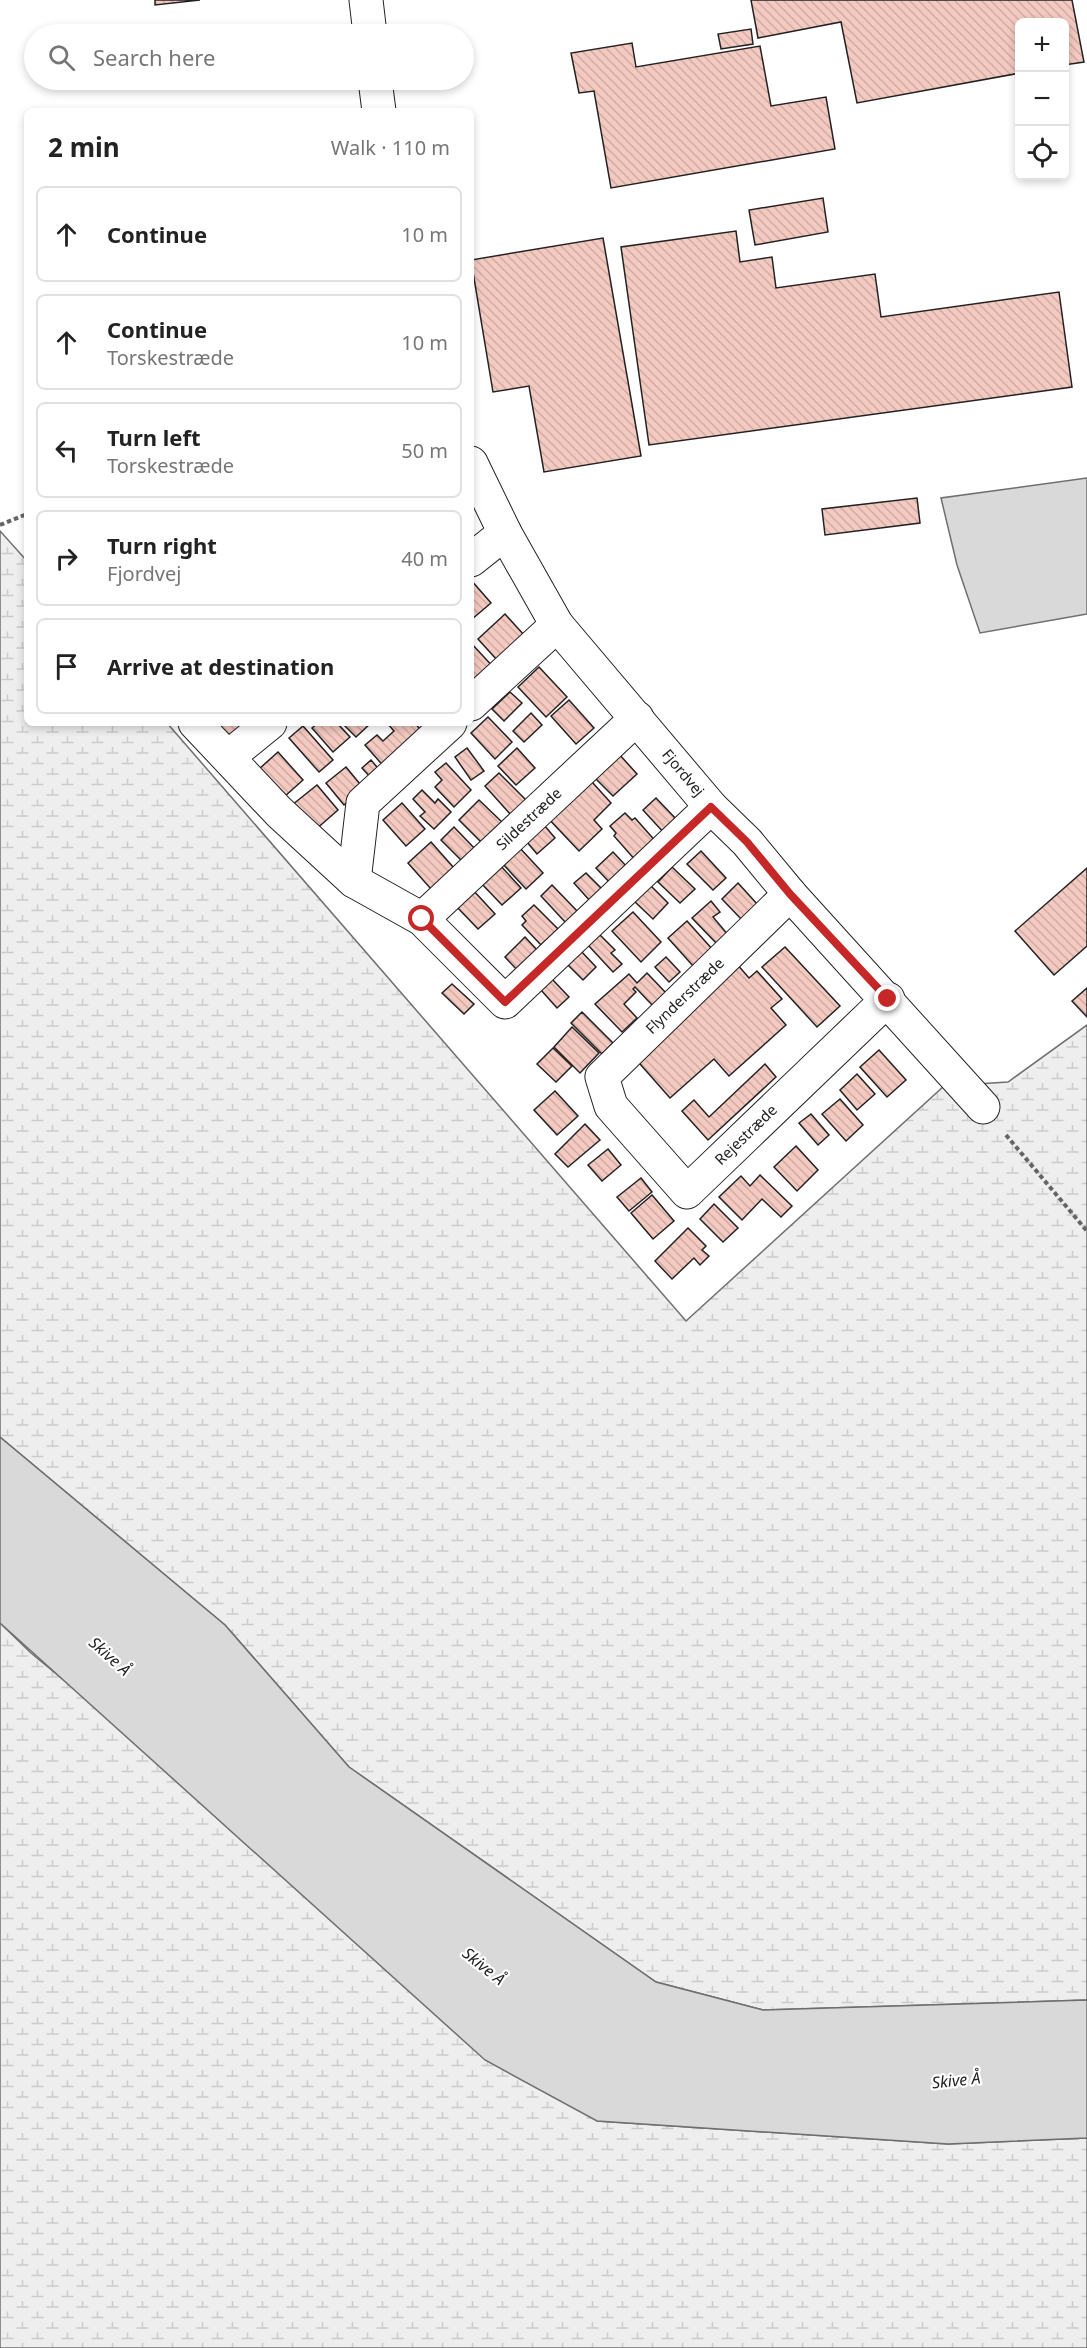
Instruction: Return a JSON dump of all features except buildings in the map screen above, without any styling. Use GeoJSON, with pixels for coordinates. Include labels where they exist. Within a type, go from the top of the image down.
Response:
{"type":"FeatureCollection","features":[{"type":"Feature","properties":{"kind":"street"},"geometry":{"type":"LineString","coordinates":[[366,0],[369,24]]}},
{"type":"Feature","properties":{"kind":"street"},"geometry":{"type":"LineString","coordinates":[[376,90],[379,108]]}},
{"type":"Feature","properties":{"kind":"street","name":"Fjordvej"},"geometry":{"type":"LineString","coordinates":[[474,469],[505,532],[557,625],[711,807],[747,842],[790,894],[888,999],[983,1107]]}},
{"type":"Feature","properties":{"kind":"street"},"geometry":{"type":"LineString","coordinates":[[474,558],[505,532]]}},
{"type":"Feature","properties":{"kind":"street"},"geometry":{"type":"LineString","coordinates":[[474,701],[557,625]]}},
{"type":"Feature","properties":{"kind":"street","name":"Sildestræde"},"geometry":{"type":"LineString","coordinates":[[422,919],[637,718]]}},
{"type":"Feature","properties":{"kind":"street"},"geometry":{"type":"LineString","coordinates":[[198,726],[279,812],[354,881],[422,919],[505,1002],[711,807]]}},
{"type":"Feature","properties":{"kind":"street"},"geometry":{"type":"LineString","coordinates":[[228,757],[266,726]]}},
{"type":"Feature","properties":{"kind":"street"},"geometry":{"type":"LineString","coordinates":[[354,881],[363,803],[447,726]]}},
{"type":"Feature","properties":{"kind":"street","name":"Flynderstræde"},"geometry":{"type":"LineString","coordinates":[[611,1106],[602,1077],[790,894]]}},
{"type":"Feature","properties":{"kind":"street","name":"Rejestræde"},"geometry":{"type":"LineString","coordinates":[[611,1106],[687,1192],[888,999]]}},
{"type":"Feature","properties":{"kind":"path"},"geometry":{"type":"LineString","coordinates":[[0,525],[24,515]]}},
{"type":"Feature","properties":{"kind":"path"},"geometry":{"type":"LineString","coordinates":[[983,1107],[1087,1231]]}},
{"type":"Feature","properties":{"kind":"green space"},"geometry":{"type":"Polygon","coordinates":[[[0,531],[24,558],[24,726],[170,726],[686,1321],[944,1086],[1008,1082],[1087,1025],[1087,2000],[763,2010],[656,1982],[349,1767],[225,1625],[0,1437],[0,531]]]}},
{"type":"Feature","properties":{"kind":"green space"},"geometry":{"type":"Polygon","coordinates":[[[0,1623],[31,1653],[597,2121],[948,2144],[1087,2138],[1087,2348],[0,2348],[0,1623]]]}},
{"type":"Feature","properties":{"kind":"water"},"geometry":{"type":"Polygon","coordinates":[[[1087,478],[1087,614],[980,633],[957,565],[941,498],[1087,478]]]}},
{"type":"Feature","properties":{"kind":"water","name":"Skive Å"},"geometry":{"type":"Polygon","coordinates":[[[0,1437],[225,1625],[349,1767],[656,1982],[763,2010],[1087,2000],[1087,2138],[948,2144],[597,2121],[485,2060],[0,1623],[0,1437]]]}},
{"type":"Feature","properties":{"kind":"route"},"geometry":{"type":"LineString","coordinates":[[422,919],[505,1002],[711,807],[747,842],[790,894],[888,999]]}}]}
